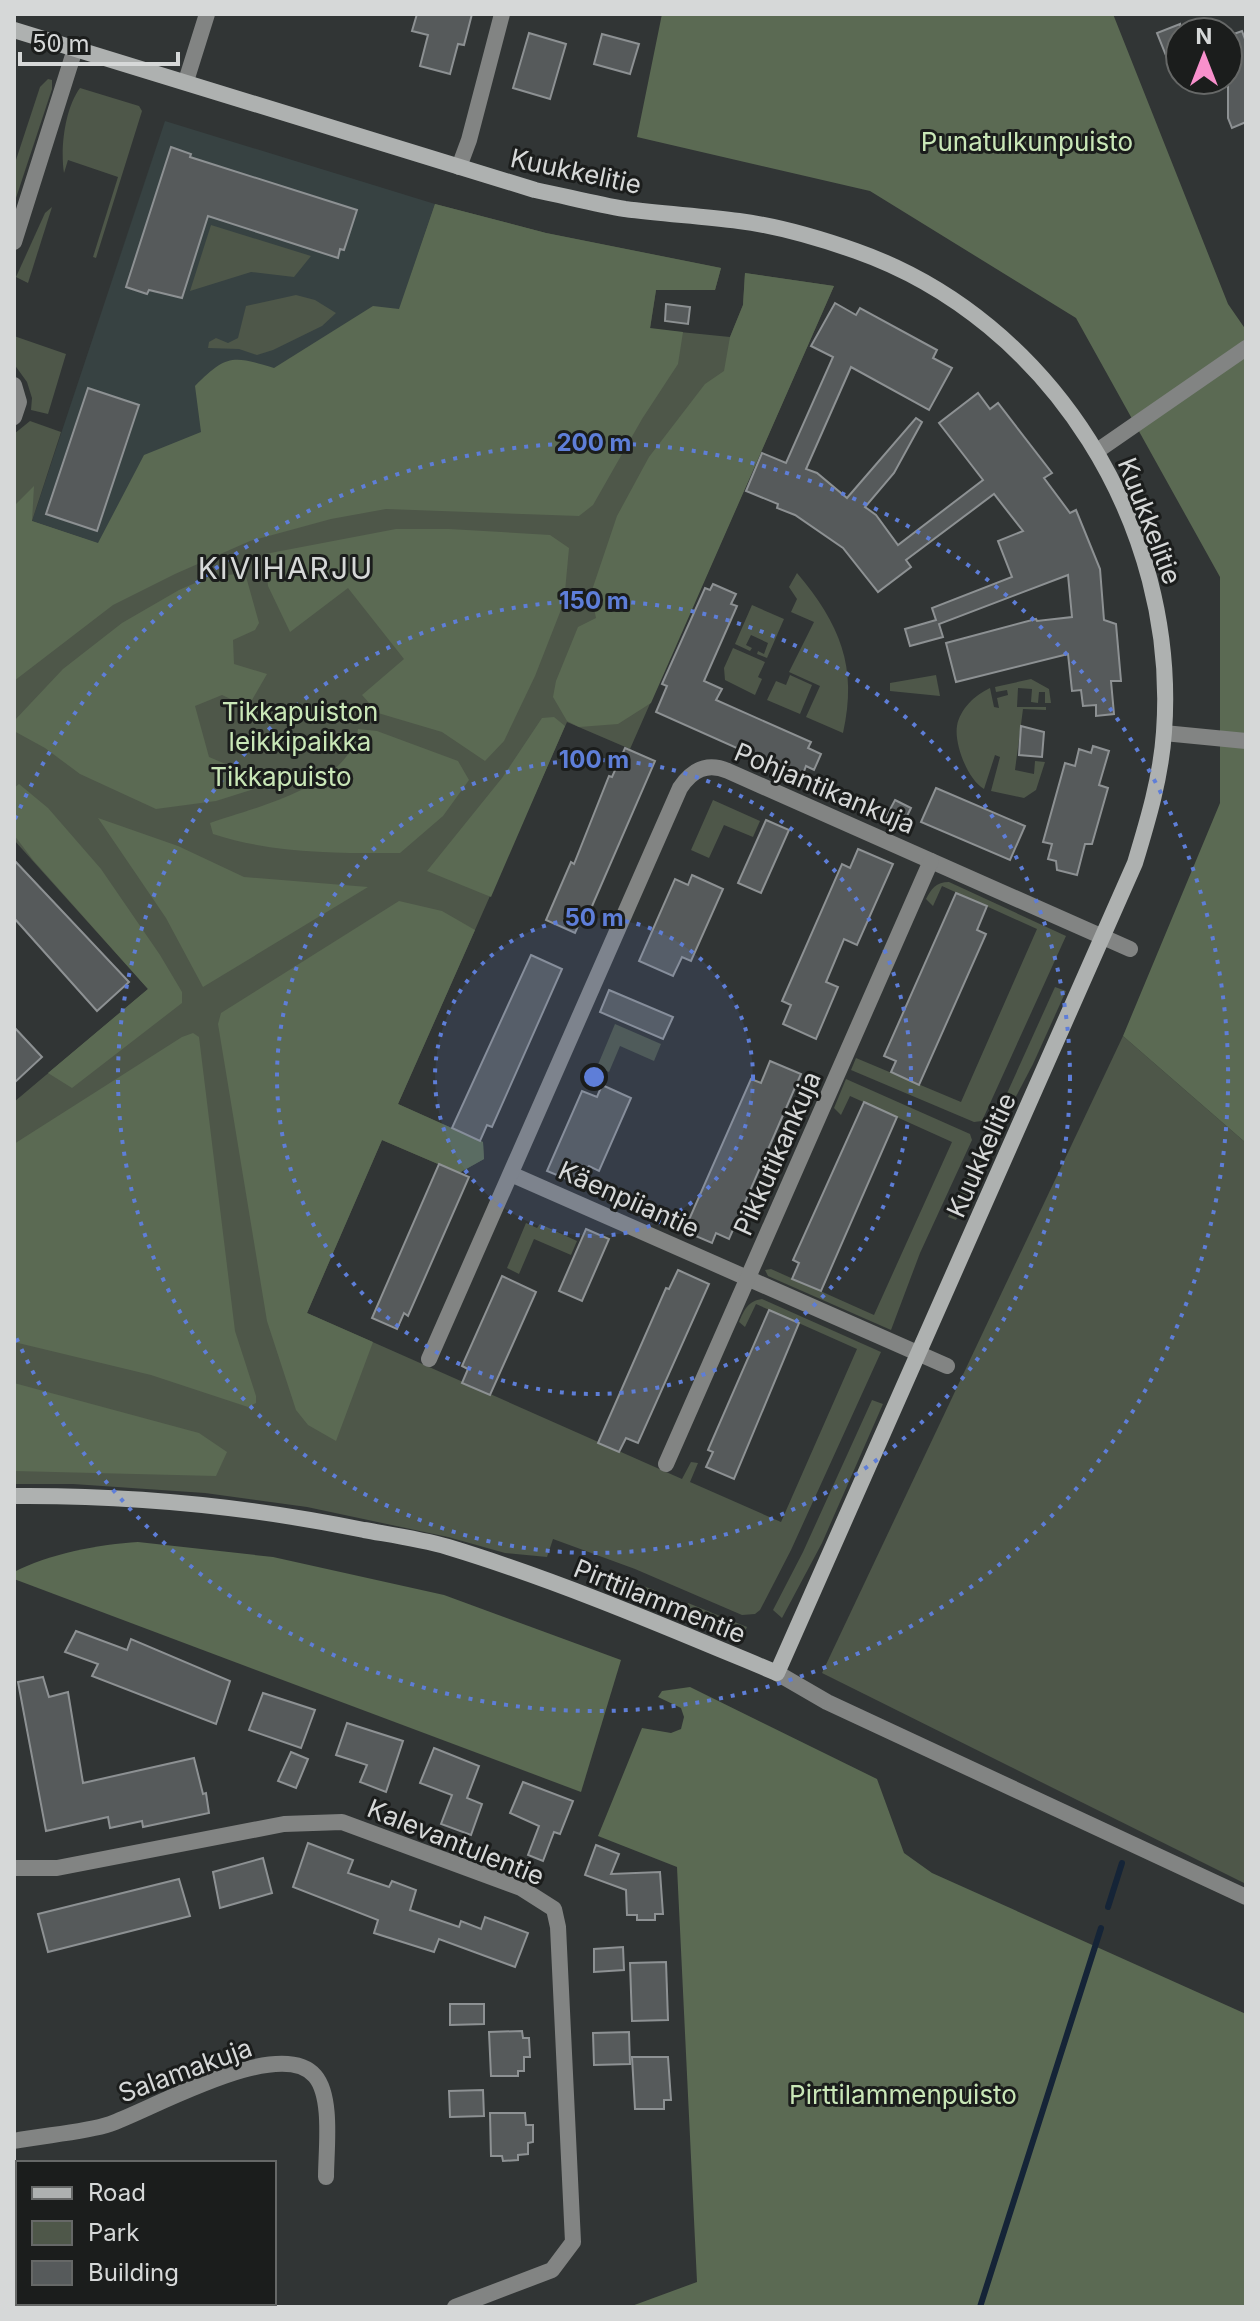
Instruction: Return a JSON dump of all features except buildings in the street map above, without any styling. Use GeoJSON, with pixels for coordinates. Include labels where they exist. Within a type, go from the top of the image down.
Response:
{"type":"FeatureCollection","features":[{"type":"Feature","properties":{"kind":"street"},"geometry":{"type":"LineString","coordinates":[[186,81],[207,14]]}},
{"type":"Feature","properties":{"kind":"street"},"geometry":{"type":"LineString","coordinates":[[459,167],[502,14]]}},
{"type":"Feature","properties":{"kind":"street","name":"Kuukkelitie"},"geometry":{"type":"LineString","coordinates":[[14,30],[535,190],[622,208],[743,221],[802,234],[886,262],[943,292],[1021,353],[1049,384],[1097,451],[1116,486],[1158,613],[1163,652],[1164,733],[1158,777],[1135,863],[777,1673]]}},
{"type":"Feature","properties":{"kind":"street"},"geometry":{"type":"LineString","coordinates":[[14,242],[75,49]]}},
{"type":"Feature","properties":{"kind":"street"},"geometry":{"type":"LineString","coordinates":[[1097,451],[1246,348]]}},
{"type":"Feature","properties":{"kind":"street"},"geometry":{"type":"LineString","coordinates":[[14,385],[19,402],[14,417]]}},
{"type":"Feature","properties":{"kind":"street"},"geometry":{"type":"LineString","coordinates":[[1164,733],[1246,741]]}},
{"type":"Feature","properties":{"kind":"street","name":"Pohjantikankuja"},"geometry":{"type":"LineString","coordinates":[[429,1359],[680,788],[692,773],[719,767],[1130,949]]}},
{"type":"Feature","properties":{"kind":"street","name":"Pikkutikankuja"},"geometry":{"type":"LineString","coordinates":[[666,1464],[931,861]]}},
{"type":"Feature","properties":{"kind":"street","name":"Käenpiiantie"},"geometry":{"type":"LineString","coordinates":[[511,1174],[947,1366]]}},
{"type":"Feature","properties":{"kind":"street","name":"Pirttilammentie"},"geometry":{"type":"LineString","coordinates":[[14,1496],[204,1503],[305,1518],[446,1546],[611,1604],[777,1673],[827,1702],[1246,1897]]}},
{"type":"Feature","properties":{"kind":"street","name":"Kalevantulentie"},"geometry":{"type":"LineString","coordinates":[[14,1868],[57,1868],[284,1824],[342,1822],[521,1888],[554,1909],[558,1927],[573,2242],[552,2270],[455,2307]]}},
{"type":"Feature","properties":{"kind":"street","name":"Salamakuja"},"geometry":{"type":"LineString","coordinates":[[14,2141],[108,2125],[208,2082],[257,2065],[296,2063],[314,2074],[325,2092],[326,2177]]}},
{"type":"Feature","properties":{"kind":"street"},"geometry":{"type":"LineString","coordinates":[[14,2247],[16,2287]]}},
{"type":"Feature","properties":{"kind":"shaded area"},"geometry":{"type":"Polygon","coordinates":[[[165,121],[435,204],[334,506],[156,563],[32,521],[165,121]]]}},
{"type":"Feature","properties":{"kind":"green space","name":"Punatulkunpuisto"},"geometry":{"type":"Polygon","coordinates":[[[662,14],[1113,14],[1228,304],[1246,330],[1246,1143],[1123,1036],[1220,803],[1220,577],[1076,318],[870,191],[637,137],[662,14]]]}},
{"type":"Feature","properties":{"kind":"green space"},"geometry":{"type":"Polygon","coordinates":[[[48,79],[52,80],[52,89],[14,204],[14,166],[40,87],[48,79]]]}},
{"type":"Feature","properties":{"kind":"green space"},"geometry":{"type":"Polygon","coordinates":[[[80,88],[139,106],[142,111],[96,258],[93,257],[118,177],[68,160],[64,173],[65,129],[80,88]]]}},
{"type":"Feature","properties":{"kind":"green space","name":"Tikkapuisto"},"geometry":{"type":"Polygon","coordinates":[[[435,204],[546,233],[721,268],[715,290],[656,290],[650,329],[730,337],[743,305],[745,273],[834,286],[630,749],[567,722],[398,1104],[483,1142],[484,1159],[459,1173],[382,1140],[307,1313],[682,1479],[691,1462],[698,1463],[690,1482],[781,1522],[857,1349],[756,1304],[745,1327],[739,1322],[745,1310],[762,1299],[881,1352],[791,1550],[755,1614],[742,1615],[635,1569],[553,1539],[547,1557],[505,1553],[448,1537],[307,1507],[205,1493],[73,1484],[14,1484],[14,1102],[148,989],[14,840],[14,434],[30,421],[61,432],[32,521],[156,563],[334,506],[435,204]]]}},
{"type":"Feature","properties":{"kind":"green space"},"geometry":{"type":"Polygon","coordinates":[[[435,204],[546,233],[721,268],[715,290],[656,290],[650,328],[683,332],[678,364],[642,419],[593,505],[579,516],[386,509],[331,519],[250,541],[113,605],[14,681],[14,506],[34,486],[32,521],[98,543],[144,455],[201,432],[195,386],[215,368],[230,360],[239,360],[274,368],[373,306],[399,309],[435,204]]]}},
{"type":"Feature","properties":{"kind":"green space"},"geometry":{"type":"Polygon","coordinates":[[[52,207],[28,283],[16,277],[45,213],[52,207]]]}},
{"type":"Feature","properties":{"kind":"green space"},"geometry":{"type":"Polygon","coordinates":[[[211,225],[311,256],[294,277],[251,272],[190,291],[211,225]]]}},
{"type":"Feature","properties":{"kind":"green space"},"geometry":{"type":"Polygon","coordinates":[[[745,273],[834,286],[651,703],[618,724],[579,727],[567,721],[553,697],[556,681],[578,627],[596,618],[591,593],[617,516],[649,457],[705,384],[724,371],[730,337],[743,305],[745,273]]]}},
{"type":"Feature","properties":{"kind":"green space"},"geometry":{"type":"Polygon","coordinates":[[[296,295],[315,300],[336,313],[322,326],[257,355],[239,349],[208,348],[209,342],[216,338],[228,343],[238,338],[246,306],[296,295]]]}},
{"type":"Feature","properties":{"kind":"green space"},"geometry":{"type":"Polygon","coordinates":[[[14,336],[66,354],[48,414],[31,410],[32,398],[27,382],[14,364],[14,336]]]}},
{"type":"Feature","properties":{"kind":"green space"},"geometry":{"type":"Polygon","coordinates":[[[396,529],[550,535],[569,548],[564,602],[535,676],[504,741],[485,761],[442,732],[378,713],[362,695],[404,659],[348,588],[290,632],[268,586],[265,554],[396,529]]]}},
{"type":"Feature","properties":{"kind":"green space"},"geometry":{"type":"Polygon","coordinates":[[[245,573],[259,623],[255,630],[233,640],[234,664],[267,674],[248,707],[222,695],[195,706],[209,757],[252,775],[254,789],[216,801],[156,809],[80,774],[45,748],[14,731],[14,721],[63,669],[122,623],[179,590],[209,577],[245,573]]]}},
{"type":"Feature","properties":{"kind":"green space"},"geometry":{"type":"Polygon","coordinates":[[[797,573],[824,610],[842,647],[848,687],[843,733],[806,717],[820,686],[789,672],[814,622],[791,612],[797,599],[789,587],[797,573]]]}},
{"type":"Feature","properties":{"kind":"green space"},"geometry":{"type":"Polygon","coordinates":[[[752,605],[784,619],[767,658],[757,654],[758,651],[764,654],[768,643],[751,635],[746,645],[752,648],[750,651],[735,644],[752,605]]]}},
{"type":"Feature","properties":{"kind":"green space"},"geometry":{"type":"Polygon","coordinates":[[[733,648],[765,662],[755,695],[725,680],[724,668],[733,648]]]}},
{"type":"Feature","properties":{"kind":"green space"},"geometry":{"type":"Polygon","coordinates":[[[790,675],[812,685],[800,714],[767,700],[776,681],[786,685],[790,675]]]}},
{"type":"Feature","properties":{"kind":"green space"},"geometry":{"type":"Polygon","coordinates":[[[936,675],[940,696],[890,691],[890,683],[936,675]]]}},
{"type":"Feature","properties":{"kind":"green space"},"geometry":{"type":"Polygon","coordinates":[[[1031,679],[1049,689],[1051,703],[1045,703],[1045,692],[1039,692],[1038,703],[1031,702],[1032,689],[1018,688],[1017,707],[1046,707],[1046,710],[1023,709],[1015,770],[1034,774],[1035,761],[1045,762],[1036,790],[1024,798],[991,791],[1000,757],[995,755],[984,789],[963,761],[957,734],[961,714],[969,703],[990,688],[994,707],[999,708],[997,698],[1008,695],[1007,690],[996,692],[995,687],[1031,679]]]}},
{"type":"Feature","properties":{"kind":"green space"},"geometry":{"type":"Polygon","coordinates":[[[554,717],[565,726],[491,897],[427,871],[502,778],[542,718],[554,717]]]}},
{"type":"Feature","properties":{"kind":"green space"},"geometry":{"type":"Polygon","coordinates":[[[358,729],[377,731],[458,761],[469,780],[443,816],[400,853],[283,849],[213,834],[210,823],[275,801],[320,780],[352,749],[358,729]]]}},
{"type":"Feature","properties":{"kind":"green space"},"geometry":{"type":"Polygon","coordinates":[[[19,784],[48,808],[101,869],[182,992],[182,1003],[72,1088],[48,1073],[148,989],[14,835],[14,788],[19,784]]]}},
{"type":"Feature","properties":{"kind":"green space"},"geometry":{"type":"Polygon","coordinates":[[[713,800],[760,821],[753,837],[724,825],[709,858],[691,850],[713,800]]]}},
{"type":"Feature","properties":{"kind":"green space"},"geometry":{"type":"Polygon","coordinates":[[[98,818],[178,846],[244,877],[368,887],[203,987],[166,918],[98,818]]]}},
{"type":"Feature","properties":{"kind":"green space"},"geometry":{"type":"Polygon","coordinates":[[[949,882],[1066,936],[982,1121],[974,1122],[851,1070],[856,1058],[961,1102],[1037,929],[942,886],[933,906],[926,899],[930,892],[937,885],[949,882]]]}},
{"type":"Feature","properties":{"kind":"green space"},"geometry":{"type":"Polygon","coordinates":[[[399,901],[442,911],[475,930],[398,1104],[483,1142],[484,1159],[459,1173],[382,1140],[307,1313],[373,1342],[336,1441],[308,1425],[296,1410],[267,1321],[218,1024],[221,1013],[399,901]]]}},
{"type":"Feature","properties":{"kind":"green space"},"geometry":{"type":"Polygon","coordinates":[[[1055,987],[1066,991],[1001,1125],[994,1122],[1055,987]]]}},
{"type":"Feature","properties":{"kind":"green space"},"geometry":{"type":"Polygon","coordinates":[[[615,1024],[661,1044],[654,1061],[620,1046],[609,1072],[597,1067],[615,1024]]]}},
{"type":"Feature","properties":{"kind":"green space"},"geometry":{"type":"Polygon","coordinates":[[[193,1033],[199,1037],[235,1331],[256,1396],[256,1403],[248,1407],[151,1375],[14,1342],[14,1144],[193,1033]]]}},
{"type":"Feature","properties":{"kind":"green space"},"geometry":{"type":"Polygon","coordinates":[[[1123,1036],[1246,1143],[1246,1884],[822,1673],[1123,1036]]]}},
{"type":"Feature","properties":{"kind":"green space"},"geometry":{"type":"Polygon","coordinates":[[[846,1079],[970,1134],[972,1140],[920,1253],[891,1330],[768,1276],[765,1270],[771,1269],[874,1315],[952,1142],[850,1096],[841,1115],[834,1108],[846,1079]]]}},
{"type":"Feature","properties":{"kind":"green space"},"geometry":{"type":"Polygon","coordinates":[[[981,1149],[989,1152],[956,1220],[948,1217],[981,1149]]]}},
{"type":"Feature","properties":{"kind":"green space"},"geometry":{"type":"Polygon","coordinates":[[[526,1223],[537,1228],[540,1224],[577,1241],[571,1255],[534,1239],[519,1274],[507,1268],[526,1223]]]}},
{"type":"Feature","properties":{"kind":"green space"},"geometry":{"type":"Polygon","coordinates":[[[14,1383],[199,1433],[227,1452],[216,1476],[14,1471],[14,1383]]]}},
{"type":"Feature","properties":{"kind":"green space"},"geometry":{"type":"Polygon","coordinates":[[[872,1400],[883,1404],[822,1543],[782,1618],[773,1610],[803,1552],[872,1400]]]}},
{"type":"Feature","properties":{"kind":"green space"},"geometry":{"type":"Polygon","coordinates":[[[138,1542],[273,1557],[444,1595],[621,1660],[581,1792],[14,1579],[14,1572],[58,1555],[138,1542]]]}},
{"type":"Feature","properties":{"kind":"green space"},"geometry":{"type":"Polygon","coordinates":[[[597,1569],[657,1591],[652,1603],[594,1574],[597,1569]]]}},
{"type":"Feature","properties":{"kind":"green space"},"geometry":{"type":"Polygon","coordinates":[[[688,1603],[747,1627],[744,1634],[718,1631],[682,1615],[688,1603]]]}},
{"type":"Feature","properties":{"kind":"green space","name":"Pirttilammenpuisto"},"geometry":{"type":"Polygon","coordinates":[[[690,1687],[877,1779],[904,1853],[932,1873],[1246,2014],[1246,2307],[629,2307],[697,2282],[677,1867],[598,1836],[642,1728],[671,1733],[681,1729],[684,1717],[681,1708],[658,1697],[662,1691],[690,1687]]]}},
{"type":"Feature","properties":{"kind":"waterway"},"geometry":{"type":"LineString","coordinates":[[1108,1907],[1122,1863]]}},
{"type":"Feature","properties":{"kind":"waterway"},"geometry":{"type":"LineString","coordinates":[[980,2307],[1101,1928]]}},
{"type":"Feature","properties":{"kind":"district","name":"KIVIHARJU"},"geometry":{"type":"Point","coordinates":[286,568]}},
{"type":"Feature","properties":{"kind":"park label","name":"Tikkapuiston leikkipaikka"},"geometry":{"type":"Point","coordinates":[300,726]}}]}
